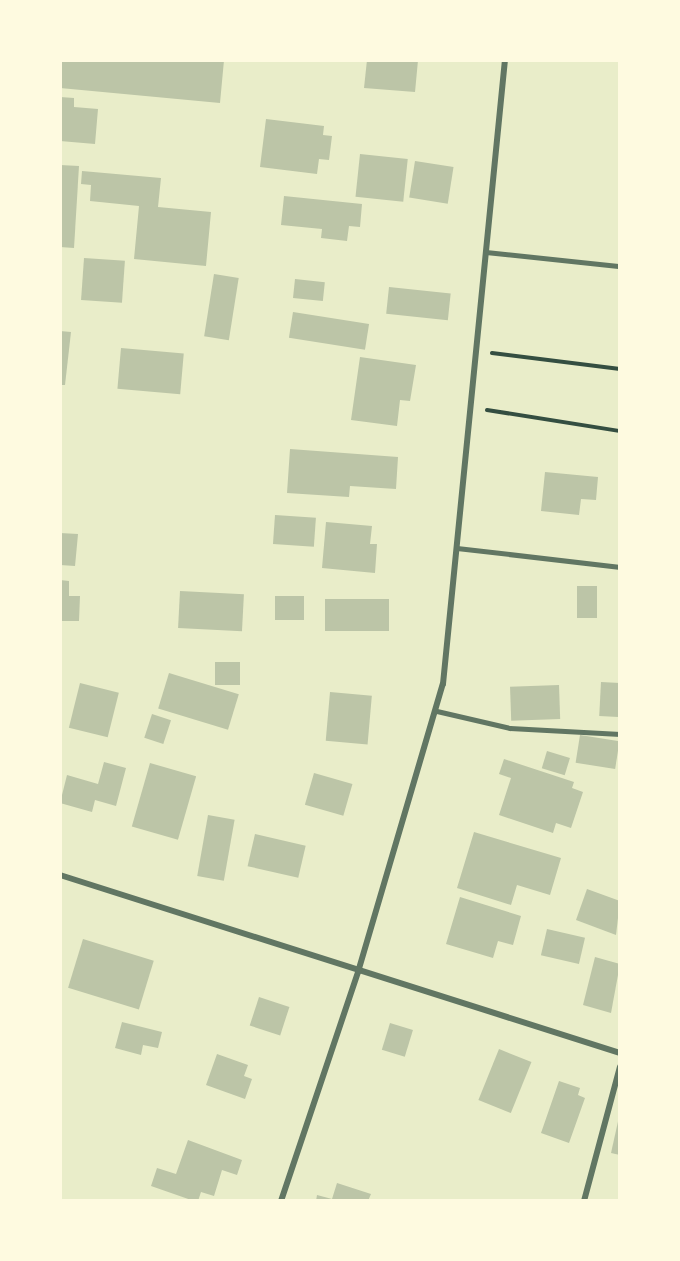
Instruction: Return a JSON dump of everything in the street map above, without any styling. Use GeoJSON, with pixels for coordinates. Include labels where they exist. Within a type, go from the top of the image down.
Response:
{"type":"FeatureCollection","features":[{"type":"Feature","properties":{"kind":"street"},"geometry":{"type":"LineString","coordinates":[[281,1201],[358,972],[437,711],[458,548],[505,60]]}},
{"type":"Feature","properties":{"kind":"street"},"geometry":{"type":"LineString","coordinates":[[60,875],[358,972],[620,1053]]}},
{"type":"Feature","properties":{"kind":"street"},"geometry":{"type":"LineString","coordinates":[[584,1201],[620,1067]]}},
{"type":"Feature","properties":{"kind":"lane"},"geometry":{"type":"LineString","coordinates":[[486,252],[620,266]]}},
{"type":"Feature","properties":{"kind":"lane"},"geometry":{"type":"LineString","coordinates":[[458,548],[620,567]]}},
{"type":"Feature","properties":{"kind":"lane"},"geometry":{"type":"LineString","coordinates":[[437,711],[510,728],[620,734]]}},
{"type":"Feature","properties":{"kind":"path"},"geometry":{"type":"LineString","coordinates":[[477,351],[620,369]]}},
{"type":"Feature","properties":{"kind":"path"},"geometry":{"type":"LineString","coordinates":[[471,408],[620,431]]}},
{"type":"Feature","properties":{"kind":"building"},"geometry":{"type":"Polygon","coordinates":[[[60,60],[224,60],[220,103],[60,88],[60,60]]]}},
{"type":"Feature","properties":{"kind":"building"},"geometry":{"type":"Polygon","coordinates":[[[367,60],[418,60],[415,92],[364,88],[367,60]]]}},
{"type":"Feature","properties":{"kind":"building"},"geometry":{"type":"Polygon","coordinates":[[[60,97],[74,98],[74,107],[98,109],[95,144],[60,141],[60,97]]]}},
{"type":"Feature","properties":{"kind":"building"},"geometry":{"type":"Polygon","coordinates":[[[266,119],[324,126],[323,135],[332,136],[329,160],[319,159],[317,174],[260,167],[266,119]]]}},
{"type":"Feature","properties":{"kind":"building"},"geometry":{"type":"Polygon","coordinates":[[[360,154],[408,159],[403,202],[356,197],[360,154]]]}},
{"type":"Feature","properties":{"kind":"building"},"geometry":{"type":"Polygon","coordinates":[[[415,161],[454,167],[448,204],[409,198],[415,161]]]}},
{"type":"Feature","properties":{"kind":"building"},"geometry":{"type":"Polygon","coordinates":[[[60,165],[79,166],[74,248],[60,247],[60,165]]]}},
{"type":"Feature","properties":{"kind":"building"},"geometry":{"type":"Polygon","coordinates":[[[82,171],[161,178],[158,207],[211,212],[206,266],[134,259],[139,206],[90,201],[91,185],[81,184],[82,171]]]}},
{"type":"Feature","properties":{"kind":"building"},"geometry":{"type":"Polygon","coordinates":[[[284,196],[362,204],[360,227],[349,226],[347,241],[321,238],[322,229],[281,225],[284,196]]]}},
{"type":"Feature","properties":{"kind":"building"},"geometry":{"type":"Polygon","coordinates":[[[84,258],[125,261],[122,303],[81,300],[84,258]]]}},
{"type":"Feature","properties":{"kind":"building"},"geometry":{"type":"Polygon","coordinates":[[[214,274],[239,278],[229,340],[204,336],[214,274]]]}},
{"type":"Feature","properties":{"kind":"building"},"geometry":{"type":"Polygon","coordinates":[[[295,279],[325,282],[323,301],[293,298],[295,279]]]}},
{"type":"Feature","properties":{"kind":"building"},"geometry":{"type":"Polygon","coordinates":[[[389,287],[451,293],[448,320],[386,314],[389,287]]]}},
{"type":"Feature","properties":{"kind":"building"},"geometry":{"type":"Polygon","coordinates":[[[293,312],[369,324],[365,350],[289,338],[293,312]]]}},
{"type":"Feature","properties":{"kind":"building"},"geometry":{"type":"Polygon","coordinates":[[[60,331],[71,332],[65,385],[60,385],[60,331]]]}},
{"type":"Feature","properties":{"kind":"building"},"geometry":{"type":"Polygon","coordinates":[[[121,348],[184,353],[180,394],[117,389],[121,348]]]}},
{"type":"Feature","properties":{"kind":"building"},"geometry":{"type":"Polygon","coordinates":[[[360,357],[416,365],[410,401],[400,400],[397,426],[351,420],[360,357]]]}},
{"type":"Feature","properties":{"kind":"building"},"geometry":{"type":"Polygon","coordinates":[[[290,449],[398,457],[396,489],[350,486],[349,497],[287,493],[290,449]]]}},
{"type":"Feature","properties":{"kind":"building"},"geometry":{"type":"Polygon","coordinates":[[[545,472],[598,477],[596,500],[581,499],[579,515],[541,511],[545,472]]]}},
{"type":"Feature","properties":{"kind":"building"},"geometry":{"type":"Polygon","coordinates":[[[275,515],[316,518],[314,547],[273,544],[275,515]]]}},
{"type":"Feature","properties":{"kind":"building"},"geometry":{"type":"Polygon","coordinates":[[[326,522],[372,526],[370,544],[377,544],[375,573],[322,568],[326,522]]]}},
{"type":"Feature","properties":{"kind":"building"},"geometry":{"type":"Polygon","coordinates":[[[60,533],[78,534],[75,566],[60,565],[60,533]]]}},
{"type":"Feature","properties":{"kind":"building"},"geometry":{"type":"Polygon","coordinates":[[[60,580],[69,581],[69,596],[80,596],[79,621],[60,621],[60,580]]]}},
{"type":"Feature","properties":{"kind":"building"},"geometry":{"type":"Polygon","coordinates":[[[577,586],[597,586],[597,618],[577,618],[577,586]]]}},
{"type":"Feature","properties":{"kind":"building"},"geometry":{"type":"Polygon","coordinates":[[[180,591],[244,594],[242,631],[178,628],[180,591]]]}},
{"type":"Feature","properties":{"kind":"building"},"geometry":{"type":"Polygon","coordinates":[[[275,596],[304,596],[304,620],[275,620],[275,596]]]}},
{"type":"Feature","properties":{"kind":"building"},"geometry":{"type":"Polygon","coordinates":[[[325,599],[389,599],[389,631],[325,631],[325,599]]]}},
{"type":"Feature","properties":{"kind":"building"},"geometry":{"type":"Polygon","coordinates":[[[215,662],[240,662],[240,685],[215,685],[215,662]]]}},
{"type":"Feature","properties":{"kind":"building"},"geometry":{"type":"Polygon","coordinates":[[[169,673],[239,694],[228,730],[158,708],[169,673]]]}},
{"type":"Feature","properties":{"kind":"building"},"geometry":{"type":"Polygon","coordinates":[[[601,682],[620,683],[618,717],[599,716],[601,682]]]}},
{"type":"Feature","properties":{"kind":"building"},"geometry":{"type":"Polygon","coordinates":[[[80,683],[119,693],[108,737],[69,728],[80,683]]]}},
{"type":"Feature","properties":{"kind":"building"},"geometry":{"type":"Polygon","coordinates":[[[559,685],[560,719],[511,721],[510,687],[559,685]]]}},
{"type":"Feature","properties":{"kind":"building"},"geometry":{"type":"Polygon","coordinates":[[[330,692],[372,696],[368,744],[326,741],[330,692]]]}},
{"type":"Feature","properties":{"kind":"building"},"geometry":{"type":"Polygon","coordinates":[[[152,714],[171,720],[163,744],[144,738],[152,714]]]}},
{"type":"Feature","properties":{"kind":"building"},"geometry":{"type":"Polygon","coordinates":[[[580,735],[620,741],[615,769],[576,763],[580,735]]]}},
{"type":"Feature","properties":{"kind":"building"},"geometry":{"type":"Polygon","coordinates":[[[547,751],[570,758],[565,775],[542,768],[547,751]]]}},
{"type":"Feature","properties":{"kind":"building"},"geometry":{"type":"Polygon","coordinates":[[[504,759],[574,782],[572,788],[583,792],[571,828],[556,823],[553,833],[499,815],[511,778],[499,774],[504,759]]]}},
{"type":"Feature","properties":{"kind":"building"},"geometry":{"type":"Polygon","coordinates":[[[104,762],[126,768],[116,806],[95,800],[92,812],[60,803],[67,775],[98,784],[104,762]]]}},
{"type":"Feature","properties":{"kind":"building"},"geometry":{"type":"Polygon","coordinates":[[[150,763],[196,776],[178,840],[132,826],[150,763]]]}},
{"type":"Feature","properties":{"kind":"building"},"geometry":{"type":"Polygon","coordinates":[[[314,773],[352,784],[343,816],[305,805],[314,773]]]}},
{"type":"Feature","properties":{"kind":"building"},"geometry":{"type":"Polygon","coordinates":[[[208,815],[235,820],[224,881],[197,876],[208,815]]]}},
{"type":"Feature","properties":{"kind":"building"},"geometry":{"type":"Polygon","coordinates":[[[474,832],[561,858],[550,895],[517,885],[511,905],[457,888],[474,832]]]}},
{"type":"Feature","properties":{"kind":"building"},"geometry":{"type":"Polygon","coordinates":[[[255,834],[306,846],[298,878],[248,866],[255,834]]]}},
{"type":"Feature","properties":{"kind":"building"},"geometry":{"type":"Polygon","coordinates":[[[587,889],[620,901],[616,935],[576,920],[587,889]]]}},
{"type":"Feature","properties":{"kind":"building"},"geometry":{"type":"Polygon","coordinates":[[[460,897],[521,916],[513,945],[498,941],[493,958],[446,944],[460,897]]]}},
{"type":"Feature","properties":{"kind":"building"},"geometry":{"type":"Polygon","coordinates":[[[547,929],[585,938],[579,964],[541,955],[547,929]]]}},
{"type":"Feature","properties":{"kind":"building"},"geometry":{"type":"Polygon","coordinates":[[[83,939],[154,961],[139,1009],[68,988],[83,939]]]}},
{"type":"Feature","properties":{"kind":"building"},"geometry":{"type":"Polygon","coordinates":[[[595,957],[620,964],[611,1013],[583,1005],[595,957]]]}},
{"type":"Feature","properties":{"kind":"building"},"geometry":{"type":"Polygon","coordinates":[[[259,997],[289,1007],[280,1035],[250,1026],[259,997]]]}},
{"type":"Feature","properties":{"kind":"building"},"geometry":{"type":"Polygon","coordinates":[[[122,1022],[162,1032],[158,1048],[143,1045],[141,1055],[115,1048],[122,1022]]]}},
{"type":"Feature","properties":{"kind":"building"},"geometry":{"type":"Polygon","coordinates":[[[390,1023],[413,1030],[405,1057],[382,1050],[390,1023]]]}},
{"type":"Feature","properties":{"kind":"building"},"geometry":{"type":"Polygon","coordinates":[[[499,1049],[531,1062],[511,1113],[478,1100],[499,1049]]]}},
{"type":"Feature","properties":{"kind":"building"},"geometry":{"type":"Polygon","coordinates":[[[217,1054],[248,1065],[244,1076],[252,1079],[245,1099],[206,1085],[217,1054]]]}},
{"type":"Feature","properties":{"kind":"building"},"geometry":{"type":"Polygon","coordinates":[[[559,1081],[580,1088],[578,1095],[585,1098],[569,1143],[541,1133],[559,1081]]]}},
{"type":"Feature","properties":{"kind":"building"},"geometry":{"type":"Polygon","coordinates":[[[620,1117],[620,1155],[611,1153],[620,1117]]]}},
{"type":"Feature","properties":{"kind":"building"},"geometry":{"type":"Polygon","coordinates":[[[188,1140],[242,1160],[237,1175],[222,1170],[214,1196],[201,1192],[198,1201],[151,1186],[157,1168],[176,1174],[188,1140]]]}},
{"type":"Feature","properties":{"kind":"building"},"geometry":{"type":"Polygon","coordinates":[[[337,1183],[371,1194],[368,1201],[316,1201],[317,1195],[332,1199],[337,1183]]]}}]}
